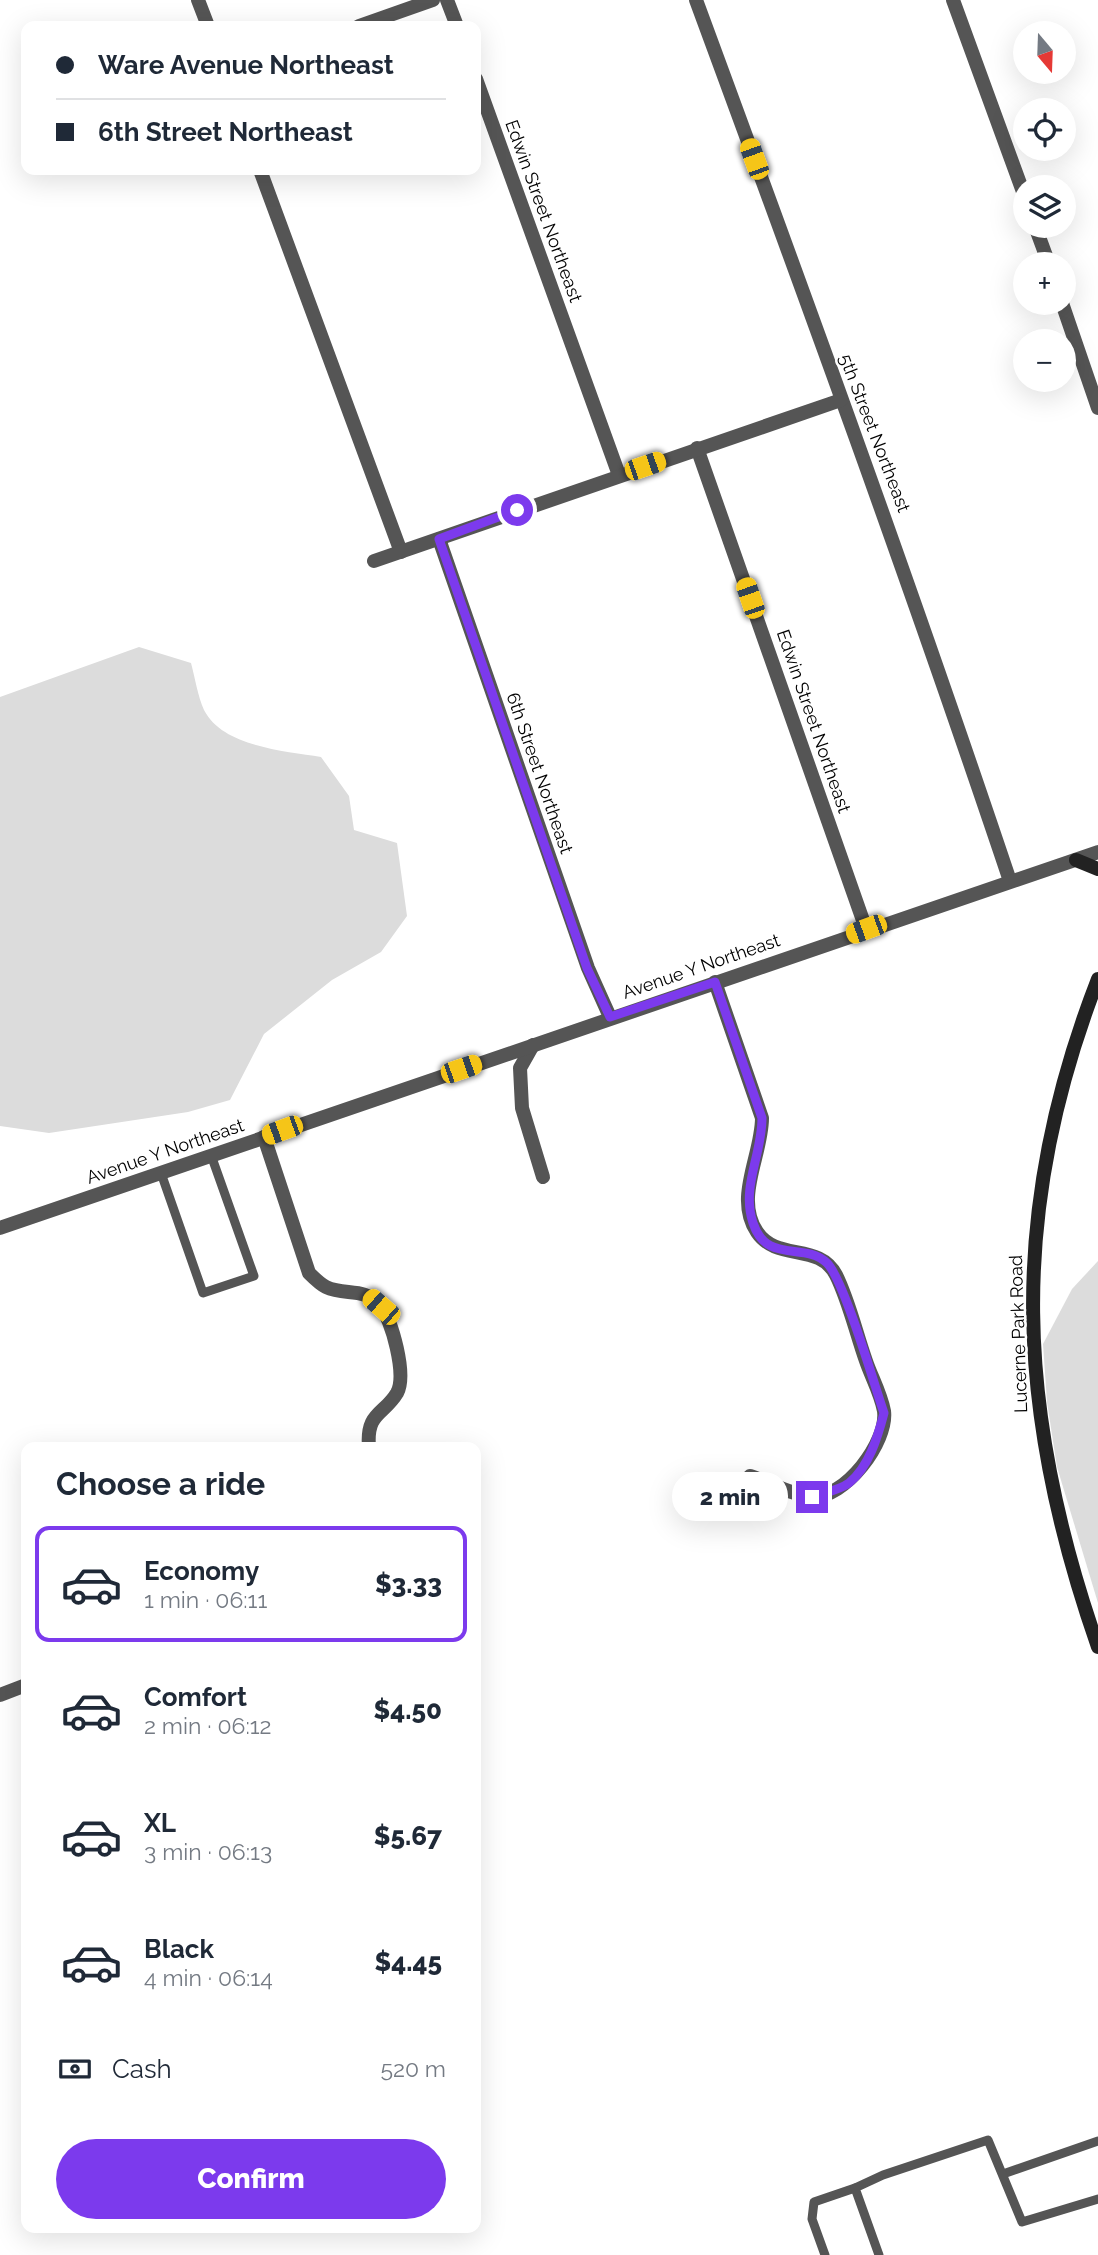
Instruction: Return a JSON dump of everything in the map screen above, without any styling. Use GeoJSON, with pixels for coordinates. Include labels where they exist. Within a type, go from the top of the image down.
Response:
{"type":"FeatureCollection","features":[{"type":"Feature","properties":{"kind":"main road"},"geometry":{"type":"LineString","coordinates":[[1076,860],[1098,869]]}},
{"type":"Feature","properties":{"kind":"main road","name":"Lucerne Park Road"},"geometry":{"type":"LineString","coordinates":[[1098,979],[1056,1103],[1037,1213],[1032,1278],[1034,1362],[1043,1443],[1073,1576],[1098,1647]]}},
{"type":"Feature","properties":{"kind":"street"},"geometry":{"type":"LineString","coordinates":[[198,0],[206,21]]}},
{"type":"Feature","properties":{"kind":"street"},"geometry":{"type":"LineString","coordinates":[[373,21],[433,0]]}},
{"type":"Feature","properties":{"kind":"street"},"geometry":{"type":"LineString","coordinates":[[447,0],[455,21]]}},
{"type":"Feature","properties":{"kind":"street","name":"5th Street Northeast"},"geometry":{"type":"LineString","coordinates":[[696,0],[841,400],[873,480],[1010,881]]}},
{"type":"Feature","properties":{"kind":"street"},"geometry":{"type":"LineString","coordinates":[[953,0],[1017,175]]}},
{"type":"Feature","properties":{"kind":"street","name":"Edwin Street Northeast"},"geometry":{"type":"LineString","coordinates":[[481,93],[619,475]]}},
{"type":"Feature","properties":{"kind":"street"},"geometry":{"type":"LineString","coordinates":[[262,175],[401,552]]}},
{"type":"Feature","properties":{"kind":"street"},"geometry":{"type":"LineString","coordinates":[[1066,315],[1098,408]]}},
{"type":"Feature","properties":{"kind":"street"},"geometry":{"type":"LineString","coordinates":[[374,561],[841,400]]}},
{"type":"Feature","properties":{"kind":"street","name":"Edwin Street Northeast"},"geometry":{"type":"LineString","coordinates":[[697,448],[866,929]]}},
{"type":"Feature","properties":{"kind":"street","name":"6th Street Northeast"},"geometry":{"type":"LineString","coordinates":[[439,539],[587,968],[610,1017]]}},
{"type":"Feature","properties":{"kind":"street","name":"Avenue Y Northeast"},"geometry":{"type":"LineString","coordinates":[[0,1228],[866,929],[1098,852]]}},
{"type":"Feature","properties":{"kind":"street"},"geometry":{"type":"LineString","coordinates":[[715,982],[762,1118],[762,1135],[750,1180],[748,1203],[753,1224],[768,1246],[784,1252],[817,1255],[836,1275],[884,1413],[860,1472],[847,1485],[812,1497],[750,1476]]}},
{"type":"Feature","properties":{"kind":"street"},"geometry":{"type":"LineString","coordinates":[[533,1045],[520,1068],[522,1108],[543,1177]]}},
{"type":"Feature","properties":{"kind":"street"},"geometry":{"type":"LineString","coordinates":[[264,1137],[309,1273],[324,1286],[368,1295],[381,1307],[393,1337],[401,1382],[397,1393],[374,1419],[368,1435],[369,1442]]}},
{"type":"Feature","properties":{"kind":"street"},"geometry":{"type":"LineString","coordinates":[[0,1695],[21,1687]]}},
{"type":"Feature","properties":{"kind":"lane"},"geometry":{"type":"LineString","coordinates":[[161,1173],[203,1293],[254,1276],[211,1155]]}},
{"type":"Feature","properties":{"kind":"lane"},"geometry":{"type":"LineString","coordinates":[[825,2255],[812,2219],[814,2202],[883,2175],[988,2140],[1022,2222],[1098,2199]]}},
{"type":"Feature","properties":{"kind":"lane"},"geometry":{"type":"LineString","coordinates":[[1003,2175],[1098,2141]]}},
{"type":"Feature","properties":{"kind":"lane"},"geometry":{"type":"LineString","coordinates":[[855,2188],[879,2255]]}},
{"type":"Feature","properties":{"kind":"shaded area"},"geometry":{"type":"Polygon","coordinates":[[[139,647],[191,663],[204,710],[225,732],[256,745],[321,757],[349,796],[354,830],[397,843],[407,916],[381,952],[332,980],[264,1034],[230,1100],[188,1112],[49,1133],[0,1126],[0,697],[139,647]]]}},
{"type":"Feature","properties":{"kind":"shaded area"},"geometry":{"type":"Polygon","coordinates":[[[1098,1261],[1098,1603],[1057,1467],[1047,1402],[1043,1344],[1072,1289],[1098,1261]]]}},
{"type":"Feature","properties":{"kind":"route"},"geometry":{"type":"LineString","coordinates":[[517,510],[439,539],[587,968],[610,1017],[715,982],[762,1118],[762,1135],[750,1180],[748,1203],[753,1224],[768,1246],[784,1252],[817,1255],[836,1275],[884,1413],[878,1434],[860,1472],[847,1485],[812,1497]]}}]}
